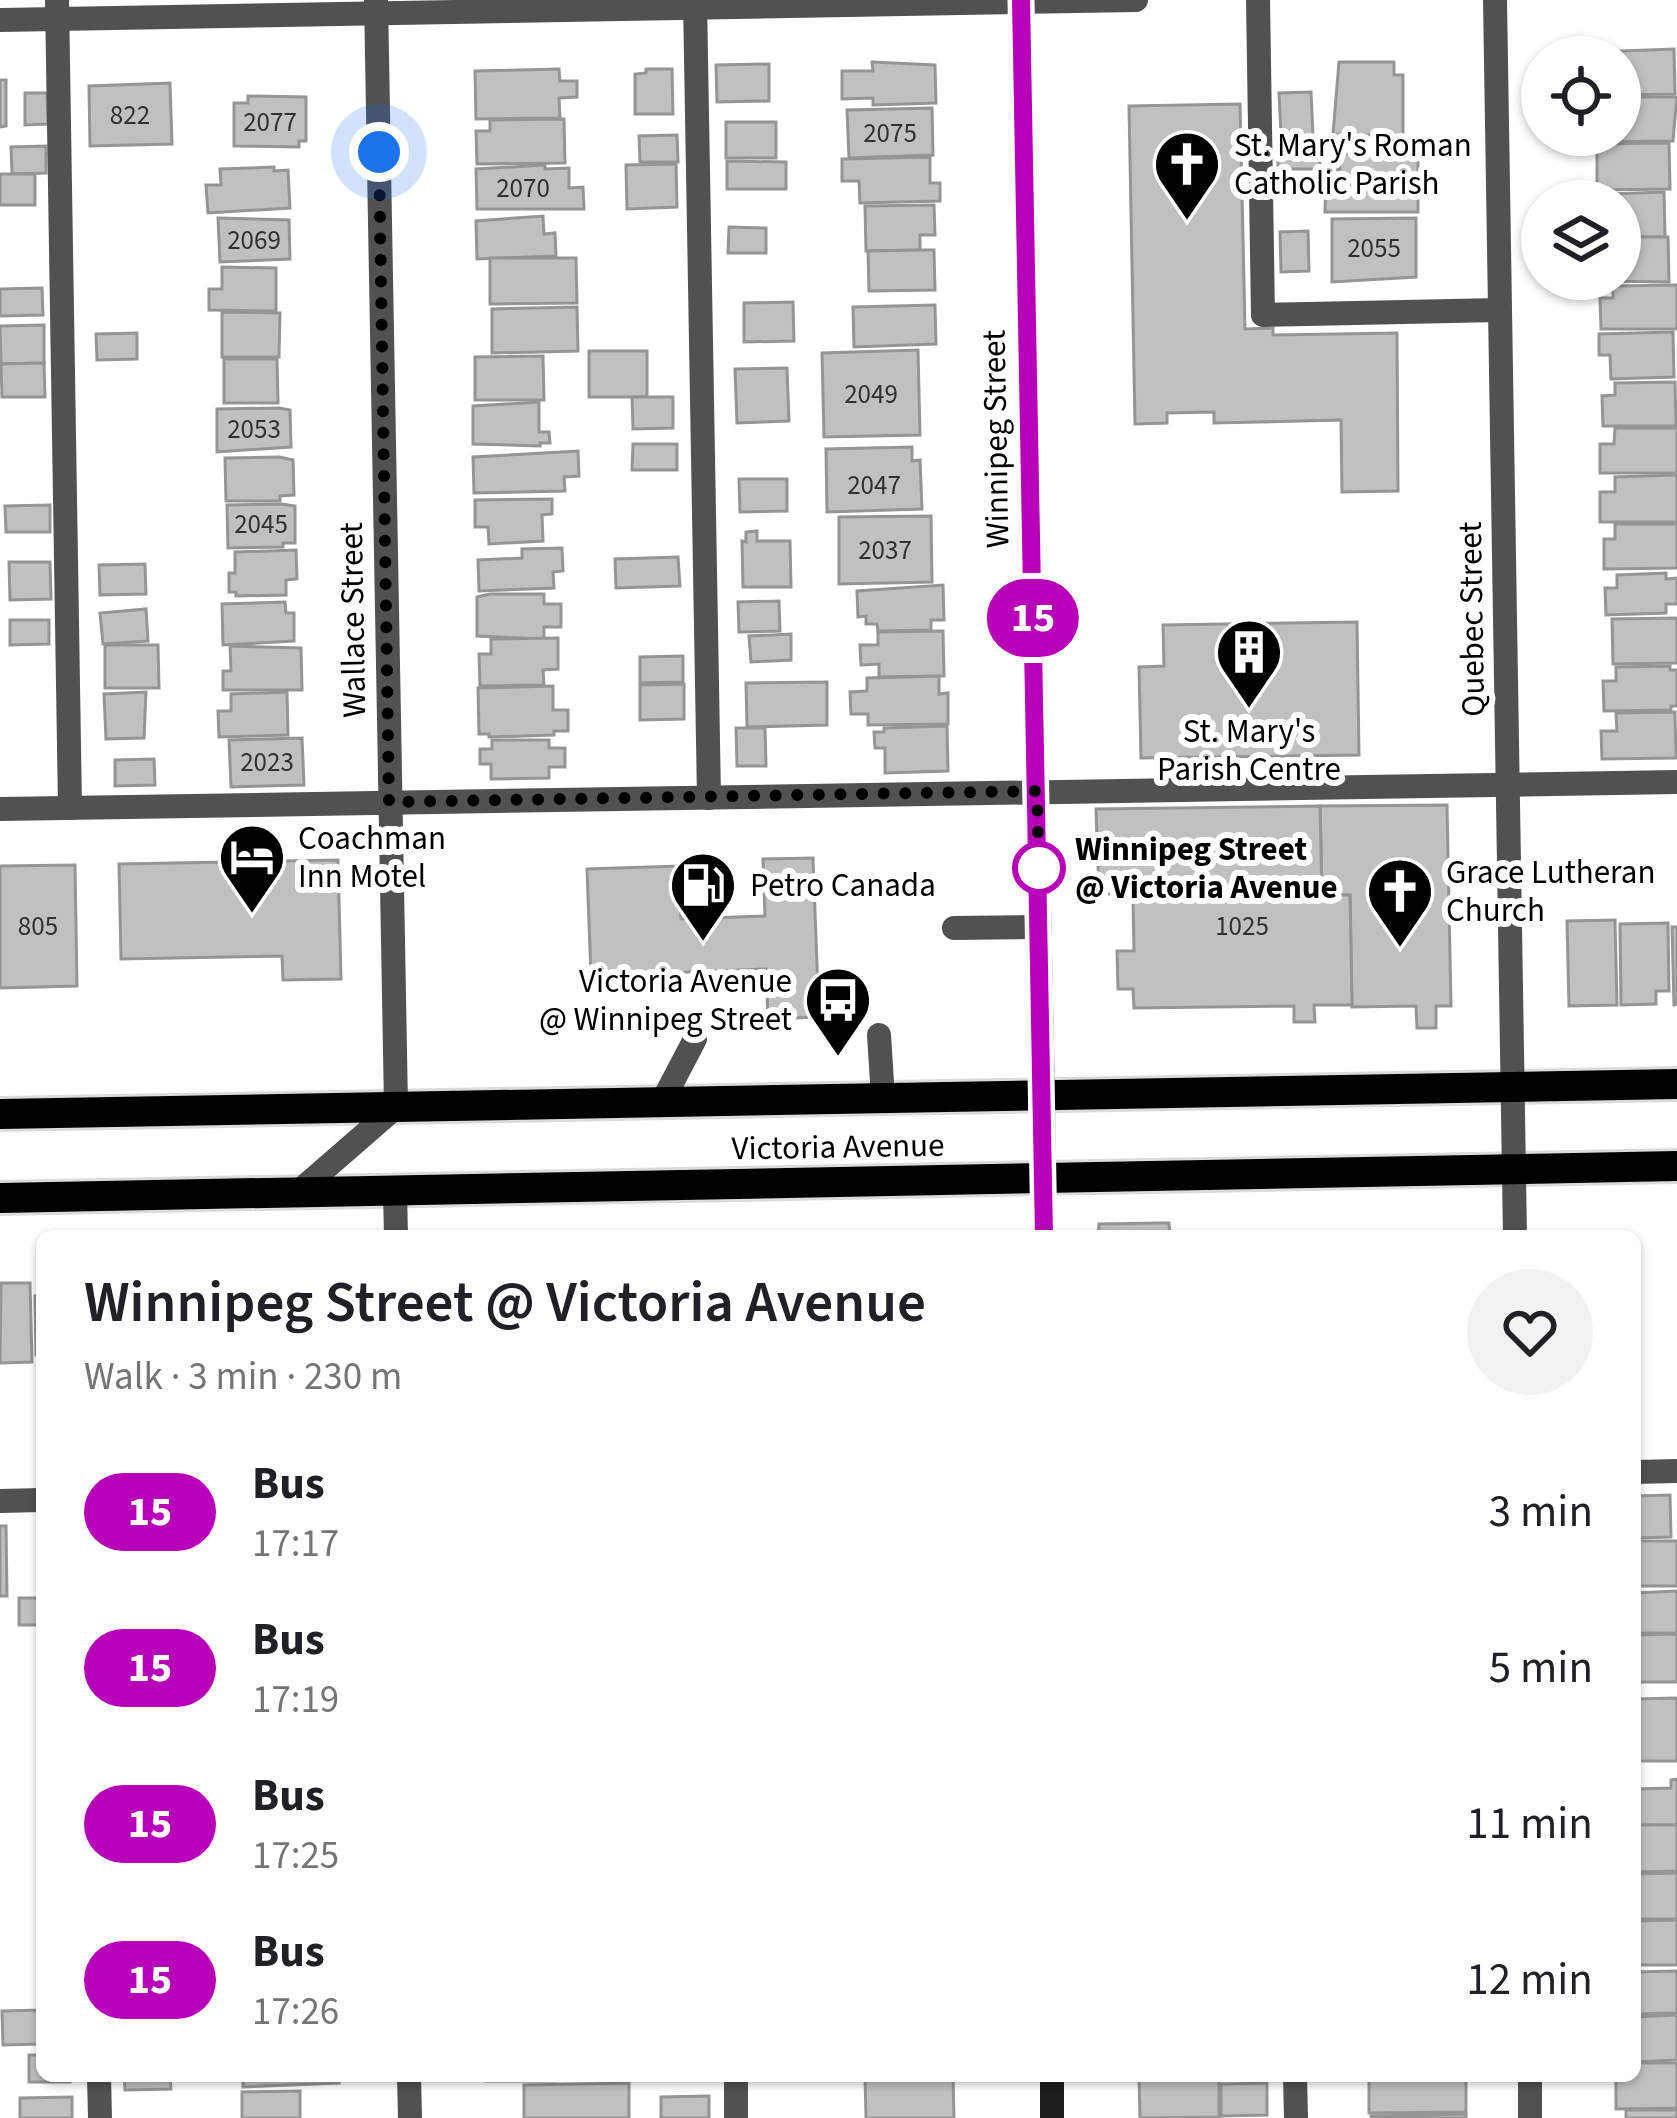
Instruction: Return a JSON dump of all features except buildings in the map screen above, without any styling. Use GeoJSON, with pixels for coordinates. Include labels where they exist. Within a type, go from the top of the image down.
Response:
{"type":"FeatureCollection","features":[{"type":"Feature","properties":{"kind":"main road","name":"Victoria Avenue"},"geometry":{"type":"LineString","coordinates":[[0,1114],[1677,1084]]}},
{"type":"Feature","properties":{"kind":"main road","name":"Winnipeg Street"},"geometry":{"type":"LineString","coordinates":[[1043,1096],[1044,1230]]}},
{"type":"Feature","properties":{"kind":"main road","name":"Victoria Avenue"},"geometry":{"type":"LineString","coordinates":[[0,1198],[1677,1166]]}},
{"type":"Feature","properties":{"kind":"main road"},"geometry":{"type":"LineString","coordinates":[[1052,2082],[1052,2118]]}},
{"type":"Feature","properties":{"kind":"street"},"geometry":{"type":"LineString","coordinates":[[0,20],[57,9],[1136,0]]}},
{"type":"Feature","properties":{"kind":"street"},"geometry":{"type":"LineString","coordinates":[[1258,0],[1264,315],[1500,310]]}},
{"type":"Feature","properties":{"kind":"street","name":"Quebec Street"},"geometry":{"type":"LineString","coordinates":[[1495,0],[1515,1230]]}},
{"type":"Feature","properties":{"kind":"street","name":"Winnipeg Street"},"geometry":{"type":"LineString","coordinates":[[1021,1],[1043,1096]]}},
{"type":"Feature","properties":{"kind":"street"},"geometry":{"type":"LineString","coordinates":[[695,4],[709,797]]}},
{"type":"Feature","properties":{"kind":"street","name":"Wallace Street"},"geometry":{"type":"LineString","coordinates":[[376,7],[396,1107]]}},
{"type":"Feature","properties":{"kind":"street"},"geometry":{"type":"LineString","coordinates":[[57,9],[70,808]]}},
{"type":"Feature","properties":{"kind":"street"},"geometry":{"type":"LineString","coordinates":[[0,809],[1677,782]]}},
{"type":"Feature","properties":{"kind":"street"},"geometry":{"type":"LineString","coordinates":[[954,928],[1040,927]]}},
{"type":"Feature","properties":{"kind":"street"},"geometry":{"type":"LineString","coordinates":[[879,1035],[883,1098]]}},
{"type":"Feature","properties":{"kind":"street"},"geometry":{"type":"LineString","coordinates":[[662,1102],[694,1039]]}},
{"type":"Feature","properties":{"kind":"street"},"geometry":{"type":"LineString","coordinates":[[297,1193],[396,1107]]}},
{"type":"Feature","properties":{"kind":"street"},"geometry":{"type":"LineString","coordinates":[[395,1192],[396,1230]]}},
{"type":"Feature","properties":{"kind":"street"},"geometry":{"type":"LineString","coordinates":[[1641,1472],[1677,1472]]}},
{"type":"Feature","properties":{"kind":"street"},"geometry":{"type":"LineString","coordinates":[[0,1501],[36,1500]]}},
{"type":"Feature","properties":{"kind":"street"},"geometry":{"type":"LineString","coordinates":[[99,2082],[100,2118]]}},
{"type":"Feature","properties":{"kind":"street"},"geometry":{"type":"LineString","coordinates":[[410,2082],[410,2118]]}},
{"type":"Feature","properties":{"kind":"street"},"geometry":{"type":"LineString","coordinates":[[736,2082],[736,2118]]}},
{"type":"Feature","properties":{"kind":"street"},"geometry":{"type":"LineString","coordinates":[[1295,2082],[1296,2118]]}},
{"type":"Feature","properties":{"kind":"street"},"geometry":{"type":"LineString","coordinates":[[1530,2082],[1530,2118]]}},
{"type":"Feature","properties":{"kind":"bus line","name":"15"},"geometry":{"type":"LineString","coordinates":[[1021,0],[1044,1230]]}},
{"type":"Feature","properties":{"kind":"place","name":"St. Mary's Roman Catholic Parish"},"geometry":{"type":"Point","coordinates":[1187,223]}},
{"type":"Feature","properties":{"kind":"place","name":"St. Mary's Parish Centre"},"geometry":{"type":"Point","coordinates":[1249,711]}},
{"type":"Feature","properties":{"kind":"place","name":"Winnipeg Street @ Victoria Avenue"},"geometry":{"type":"Point","coordinates":[1039,868]}},
{"type":"Feature","properties":{"kind":"place","name":"Coachman Inn Motel"},"geometry":{"type":"Point","coordinates":[252,916]}},
{"type":"Feature","properties":{"kind":"place","name":"Petro Canada"},"geometry":{"type":"Point","coordinates":[703,944]}},
{"type":"Feature","properties":{"kind":"place","name":"Grace Lutheran Church"},"geometry":{"type":"Point","coordinates":[1400,950]}},
{"type":"Feature","properties":{"kind":"place","name":"Victoria Avenue @ Winnipeg Street"},"geometry":{"type":"Point","coordinates":[838,1059]}},
{"type":"Feature","properties":{"kind":"route"},"geometry":{"type":"LineString","coordinates":[[379,152],[389,802],[1037,791],[1039,881],[1039,868]]}}]}
